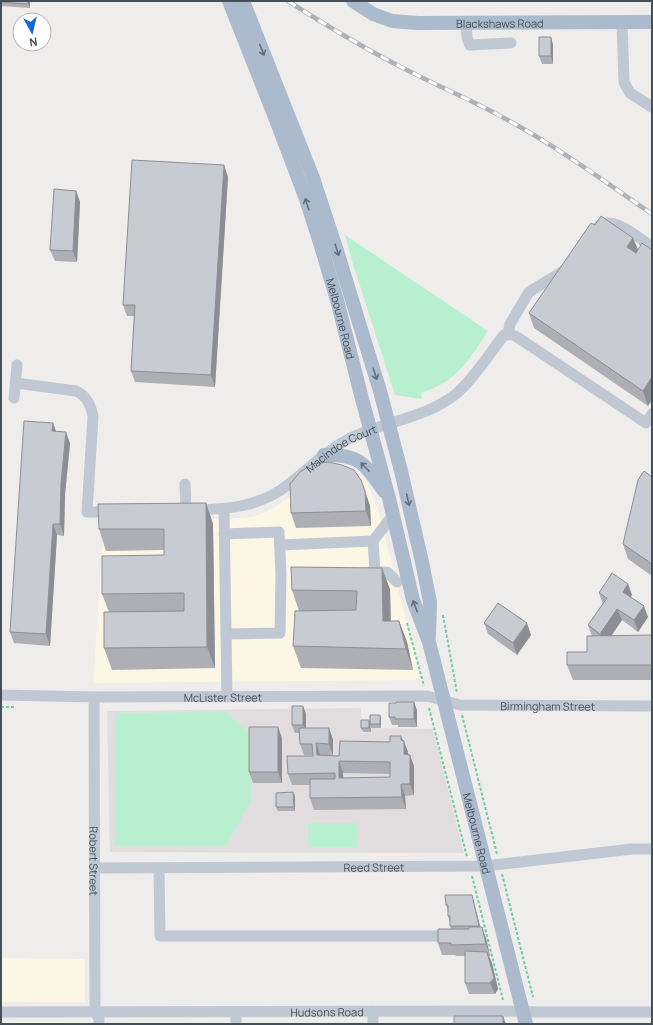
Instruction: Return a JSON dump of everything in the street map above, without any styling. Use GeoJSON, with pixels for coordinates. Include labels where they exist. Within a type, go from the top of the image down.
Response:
{"type":"FeatureCollection","features":[{"type":"Feature","properties":{"kind":"main road","name":"Blackshaws Road"},"geometry":{"type":"LineString","coordinates":[[356,2],[373,14],[392,21],[418,23],[652,22]]}},
{"type":"Feature","properties":{"kind":"main road","name":"Melbourne Road"},"geometry":{"type":"LineString","coordinates":[[238,5],[313,178],[337,251],[401,471],[430,602],[429,642]]}},
{"type":"Feature","properties":{"kind":"main road","name":"Melbourne Road"},"geometry":{"type":"LineString","coordinates":[[238,5],[278,125],[308,206],[337,300],[389,498],[413,600],[429,642],[524,1018]]}},
{"type":"Feature","properties":{"kind":"main road"},"geometry":{"type":"LineString","coordinates":[[324,455],[340,455],[356,459],[373,475],[389,498]]}},
{"type":"Feature","properties":{"kind":"street"},"geometry":{"type":"LineString","coordinates":[[622,22],[624,82],[630,93],[650,102]]}},
{"type":"Feature","properties":{"kind":"street"},"geometry":{"type":"LineString","coordinates":[[466,23],[467,38],[470,45],[511,43]]}},
{"type":"Feature","properties":{"kind":"street"},"geometry":{"type":"LineString","coordinates":[[592,235],[599,225],[610,222],[623,228],[652,247]]}},
{"type":"Feature","properties":{"kind":"street","name":"Macindoe Court"},"geometry":{"type":"LineString","coordinates":[[185,484],[182,510],[224,510],[244,506],[267,498],[288,485],[324,455],[354,436],[434,408],[456,393],[477,370],[504,337],[529,292],[568,268],[571,264]]}},
{"type":"Feature","properties":{"kind":"street"},"geometry":{"type":"LineString","coordinates":[[504,337],[520,339],[646,422],[652,414]]}},
{"type":"Feature","properties":{"kind":"street"},"geometry":{"type":"LineString","coordinates":[[14,398],[17,365]]}},
{"type":"Feature","properties":{"kind":"street"},"geometry":{"type":"LineString","coordinates":[[16,383],[76,391],[84,394],[92,408],[93,417],[87,512],[125,512]]}},
{"type":"Feature","properties":{"kind":"street"},"geometry":{"type":"LineString","coordinates":[[224,510],[226,696]]}},
{"type":"Feature","properties":{"kind":"street"},"geometry":{"type":"LineString","coordinates":[[375,572],[373,541],[393,515]]}},
{"type":"Feature","properties":{"kind":"street"},"geometry":{"type":"LineString","coordinates":[[224,534],[279,532],[285,574],[280,633],[226,634]]}},
{"type":"Feature","properties":{"kind":"street"},"geometry":{"type":"LineString","coordinates":[[280,545],[373,541]]}},
{"type":"Feature","properties":{"kind":"street"},"geometry":{"type":"LineString","coordinates":[[359,572],[387,572],[397,582]]}},
{"type":"Feature","properties":{"kind":"street","name":"McLister Street"},"geometry":{"type":"LineString","coordinates":[[1,695],[94,697],[427,696],[444,701]]}},
{"type":"Feature","properties":{"kind":"street","name":"Robert Street"},"geometry":{"type":"LineString","coordinates":[[94,697],[95,1012],[99,1018],[99,1024]]}},
{"type":"Feature","properties":{"kind":"street","name":"Birmingham Street"},"geometry":{"type":"LineString","coordinates":[[444,701],[460,705],[652,706]]}},
{"type":"Feature","properties":{"kind":"street","name":"Reed Street"},"geometry":{"type":"LineString","coordinates":[[95,868],[485,866],[632,849],[652,849]]}},
{"type":"Feature","properties":{"kind":"street"},"geometry":{"type":"LineString","coordinates":[[158,868],[160,936],[463,936]]}},
{"type":"Feature","properties":{"kind":"street"},"geometry":{"type":"LineString","coordinates":[[373,1011],[373,1024]]}},
{"type":"Feature","properties":{"kind":"street","name":"Hudsons Road"},"geometry":{"type":"LineString","coordinates":[[1,1012],[373,1011],[524,1018],[652,1012]]}},
{"type":"Feature","properties":{"kind":"street"},"geometry":{"type":"LineString","coordinates":[[236,1012],[236,1024]]}},
{"type":"Feature","properties":{"kind":"path"},"geometry":{"type":"LineString","coordinates":[[443,615],[460,705],[533,997]]}},
{"type":"Feature","properties":{"kind":"path"},"geometry":{"type":"LineString","coordinates":[[407,622],[502,996]]}},
{"type":"Feature","properties":{"kind":"shaded area"},"geometry":{"type":"Polygon","coordinates":[[[353,470],[360,474],[366,481],[378,509],[421,680],[93,683],[104,523],[252,517],[275,507],[290,497],[306,483],[353,470]]]}},
{"type":"Feature","properties":{"kind":"shaded area"},"geometry":{"type":"Polygon","coordinates":[[[361,708],[362,733],[371,732],[371,728],[433,729],[464,853],[110,852],[107,711],[361,708]]]}},
{"type":"Feature","properties":{"kind":"shaded area"},"geometry":{"type":"Polygon","coordinates":[[[1,958],[85,959],[85,1002],[1,1002],[1,958]]]}},
{"type":"Feature","properties":{"kind":"shaded area"},"geometry":{"type":"Polygon","coordinates":[[[1,1022],[88,1022],[88,1024],[1,1024],[1,1022]]]}},
{"type":"Feature","properties":{"kind":"green space"},"geometry":{"type":"Polygon","coordinates":[[[345,235],[488,331],[461,369],[434,388],[421,393],[422,399],[395,395],[345,235]]]}},
{"type":"Feature","properties":{"kind":"green space"},"geometry":{"type":"Polygon","coordinates":[[[226,712],[250,734],[251,801],[226,846],[115,846],[115,713],[226,712]]]}},
{"type":"Feature","properties":{"kind":"green space"},"geometry":{"type":"Polygon","coordinates":[[[308,823],[357,823],[357,847],[308,847],[308,823]]]}},
{"type":"Feature","properties":{"kind":"building"},"geometry":{"type":"Polygon","coordinates":[[[28,1],[28,4],[1,2],[28,1]]]}},
{"type":"Feature","properties":{"kind":"building"},"geometry":{"type":"Polygon","coordinates":[[[539,37],[551,37],[551,56],[539,56],[539,37]]]}},
{"type":"Feature","properties":{"kind":"building"},"geometry":{"type":"Polygon","coordinates":[[[132,160],[224,165],[211,375],[131,371],[135,305],[123,305],[132,160]]]}},
{"type":"Feature","properties":{"kind":"building"},"geometry":{"type":"Polygon","coordinates":[[[54,189],[76,191],[73,251],[50,250],[54,189]]]}},
{"type":"Feature","properties":{"kind":"building"},"geometry":{"type":"Polygon","coordinates":[[[601,216],[633,238],[627,247],[636,253],[642,243],[652,250],[652,377],[643,391],[529,313],[591,223],[595,225],[601,216]]]}},
{"type":"Feature","properties":{"kind":"building"},"geometry":{"type":"Polygon","coordinates":[[[24,421],[53,423],[52,431],[66,432],[61,483],[60,524],[53,524],[46,634],[10,632],[24,421]]]}},
{"type":"Feature","properties":{"kind":"building"},"geometry":{"type":"Polygon","coordinates":[[[328,462],[342,465],[354,470],[361,480],[365,491],[366,511],[291,513],[290,484],[300,472],[312,464],[328,462]]]}},
{"type":"Feature","properties":{"kind":"building"},"geometry":{"type":"Polygon","coordinates":[[[644,471],[652,477],[652,564],[623,544],[638,480],[644,471]]]}},
{"type":"Feature","properties":{"kind":"building"},"geometry":{"type":"Polygon","coordinates":[[[206,503],[207,647],[104,648],[104,612],[184,611],[184,593],[102,594],[102,556],[164,555],[164,529],[99,529],[98,504],[206,503]]]}},
{"type":"Feature","properties":{"kind":"building"},"geometry":{"type":"Polygon","coordinates":[[[291,567],[382,568],[383,621],[399,621],[406,649],[293,646],[295,611],[356,610],[357,591],[292,590],[291,567]]]}},
{"type":"Feature","properties":{"kind":"building"},"geometry":{"type":"Polygon","coordinates":[[[612,573],[628,584],[623,592],[644,606],[634,620],[617,609],[600,634],[588,625],[607,598],[599,593],[612,573]]]}},
{"type":"Feature","properties":{"kind":"building"},"geometry":{"type":"Polygon","coordinates":[[[498,603],[527,623],[513,643],[484,623],[498,603]]]}},
{"type":"Feature","properties":{"kind":"building"},"geometry":{"type":"Polygon","coordinates":[[[652,635],[652,665],[567,665],[567,652],[587,652],[587,636],[652,635]]]}},
{"type":"Feature","properties":{"kind":"building"},"geometry":{"type":"Polygon","coordinates":[[[414,702],[414,719],[395,719],[395,717],[389,717],[389,703],[414,702]]]}},
{"type":"Feature","properties":{"kind":"building"},"geometry":{"type":"Polygon","coordinates":[[[292,706],[303,706],[303,725],[292,725],[292,706]]]}},
{"type":"Feature","properties":{"kind":"building"},"geometry":{"type":"Polygon","coordinates":[[[370,715],[380,715],[380,724],[370,724],[370,715]]]}},
{"type":"Feature","properties":{"kind":"building"},"geometry":{"type":"Polygon","coordinates":[[[361,720],[369,720],[369,728],[361,728],[361,720]]]}},
{"type":"Feature","properties":{"kind":"building"},"geometry":{"type":"Polygon","coordinates":[[[249,727],[278,727],[278,772],[249,772],[249,727]]]}},
{"type":"Feature","properties":{"kind":"building"},"geometry":{"type":"Polygon","coordinates":[[[299,728],[329,728],[329,744],[316,743],[317,755],[339,756],[340,741],[390,742],[390,736],[401,736],[401,740],[404,741],[404,754],[410,755],[410,784],[401,784],[402,797],[310,798],[310,779],[335,779],[335,773],[288,774],[287,756],[313,756],[312,744],[300,744],[299,728]],[[339,761],[339,778],[390,777],[390,762],[339,761]]]}},
{"type":"Feature","properties":{"kind":"building"},"geometry":{"type":"Polygon","coordinates":[[[293,792],[294,807],[276,807],[276,793],[293,792]]]}},
{"type":"Feature","properties":{"kind":"building"},"geometry":{"type":"Polygon","coordinates":[[[445,895],[472,895],[479,926],[450,926],[450,916],[448,916],[448,905],[446,905],[445,895]]]}},
{"type":"Feature","properties":{"kind":"building"},"geometry":{"type":"Polygon","coordinates":[[[469,927],[482,927],[486,944],[451,945],[451,943],[438,943],[438,929],[469,929],[469,927]]]}},
{"type":"Feature","properties":{"kind":"building"},"geometry":{"type":"Polygon","coordinates":[[[465,951],[487,952],[494,978],[490,983],[465,983],[465,951]]]}},
{"type":"Feature","properties":{"kind":"building"},"geometry":{"type":"Polygon","coordinates":[[[454,1016],[503,1016],[503,1024],[454,1024],[454,1016]]]}},
{"type":"Feature","properties":{"kind":"railway"},"geometry":{"type":"LineString","coordinates":[[288,1],[332,29],[378,55],[492,112],[542,140],[580,164],[652,214]]}}]}
